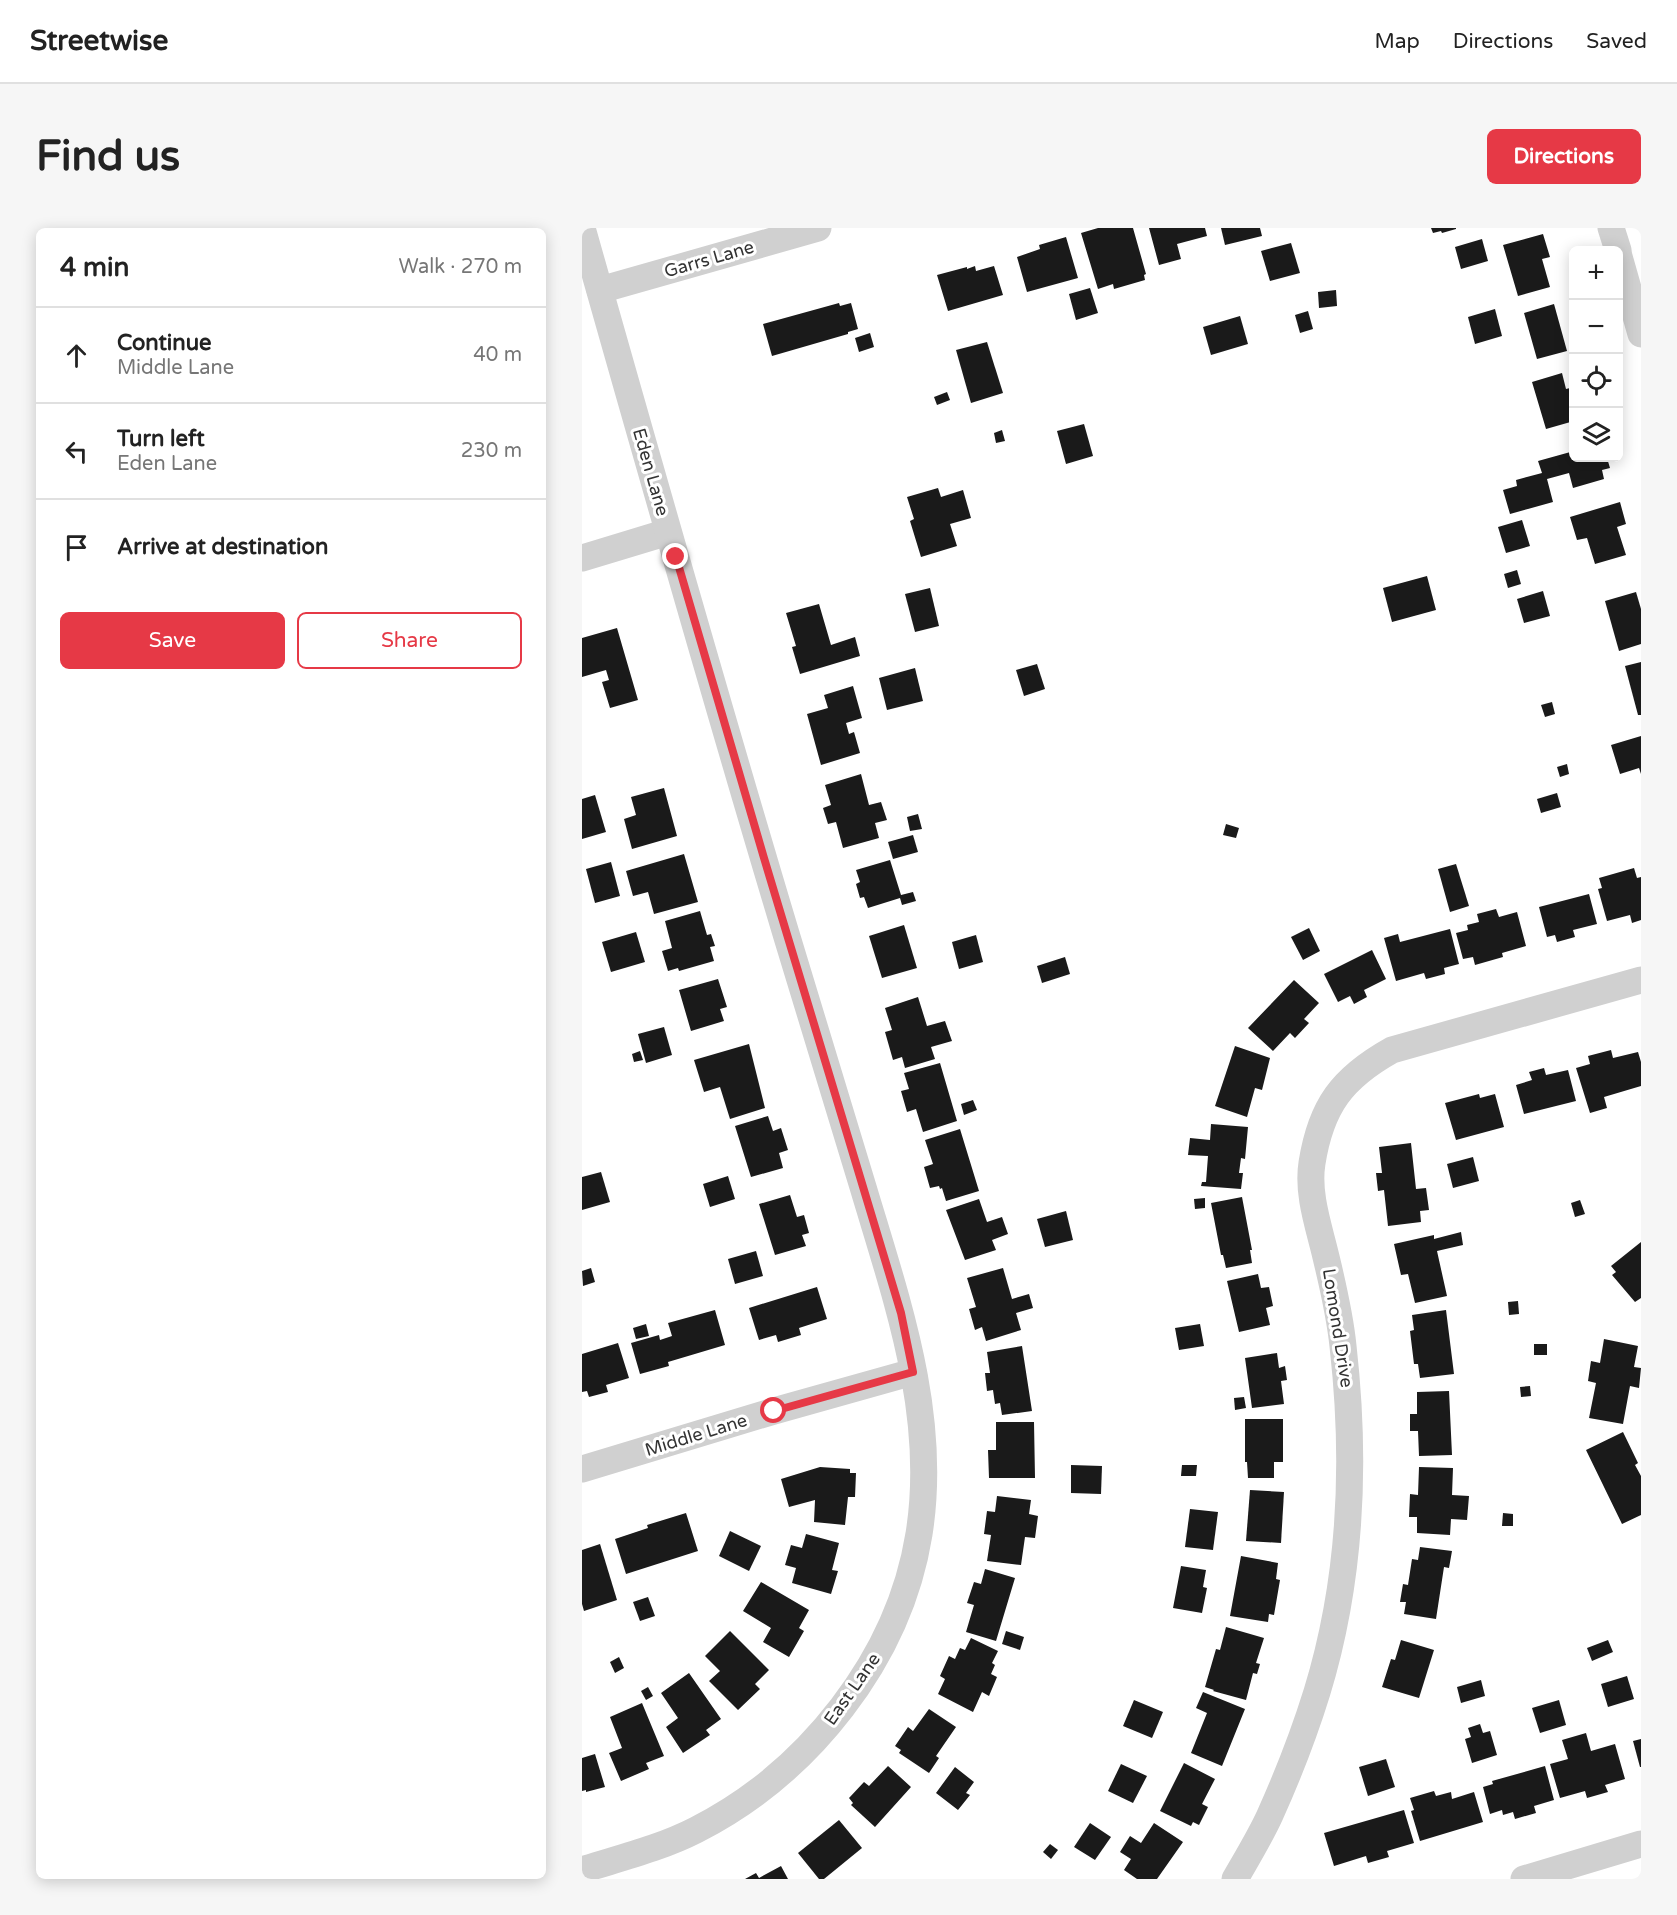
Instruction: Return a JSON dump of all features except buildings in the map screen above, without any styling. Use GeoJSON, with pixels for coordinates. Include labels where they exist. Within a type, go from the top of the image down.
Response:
{"type":"FeatureCollection","features":[{"type":"Feature","properties":{"kind":"street","name":"Eden Lane"},"geometry":{"type":"LineString","coordinates":[[582,228],[764,858],[901,1313],[913,1372]]}},
{"type":"Feature","properties":{"kind":"street","name":"Garrs Lane"},"geometry":{"type":"LineString","coordinates":[[600,290],[818,228]]}},
{"type":"Feature","properties":{"kind":"street"},"geometry":{"type":"LineString","coordinates":[[1611,228],[1616,246]]}},
{"type":"Feature","properties":{"kind":"street"},"geometry":{"type":"LineString","coordinates":[[1623,270],[1641,334]]}},
{"type":"Feature","properties":{"kind":"street"},"geometry":{"type":"LineString","coordinates":[[582,558],[669,532]]}},
{"type":"Feature","properties":{"kind":"street","name":"Lomond Drive"},"geometry":{"type":"LineString","coordinates":[[1235,1879],[1269,1818],[1300,1742],[1331,1639],[1340,1588],[1350,1486],[1349,1398],[1340,1322],[1318,1228],[1312,1191],[1311,1166],[1318,1132],[1326,1112],[1338,1093],[1353,1077],[1371,1062],[1392,1050],[1641,980]]}},
{"type":"Feature","properties":{"kind":"street","name":"Middle Lane"},"geometry":{"type":"LineString","coordinates":[[582,1469],[762,1414],[913,1372]]}},
{"type":"Feature","properties":{"kind":"street","name":"East Lane"},"geometry":{"type":"LineString","coordinates":[[582,1870],[653,1848],[691,1833],[723,1816],[753,1796],[782,1772],[810,1744],[837,1714],[860,1682],[897,1613],[909,1577],[919,1534],[925,1472],[922,1420],[913,1372]]}},
{"type":"Feature","properties":{"kind":"street"},"geometry":{"type":"LineString","coordinates":[[1524,1879],[1641,1844]]}},
{"type":"Feature","properties":{"kind":"route"},"geometry":{"type":"LineString","coordinates":[[676,557],[901,1313],[913,1372],[774,1411]]}}]}
